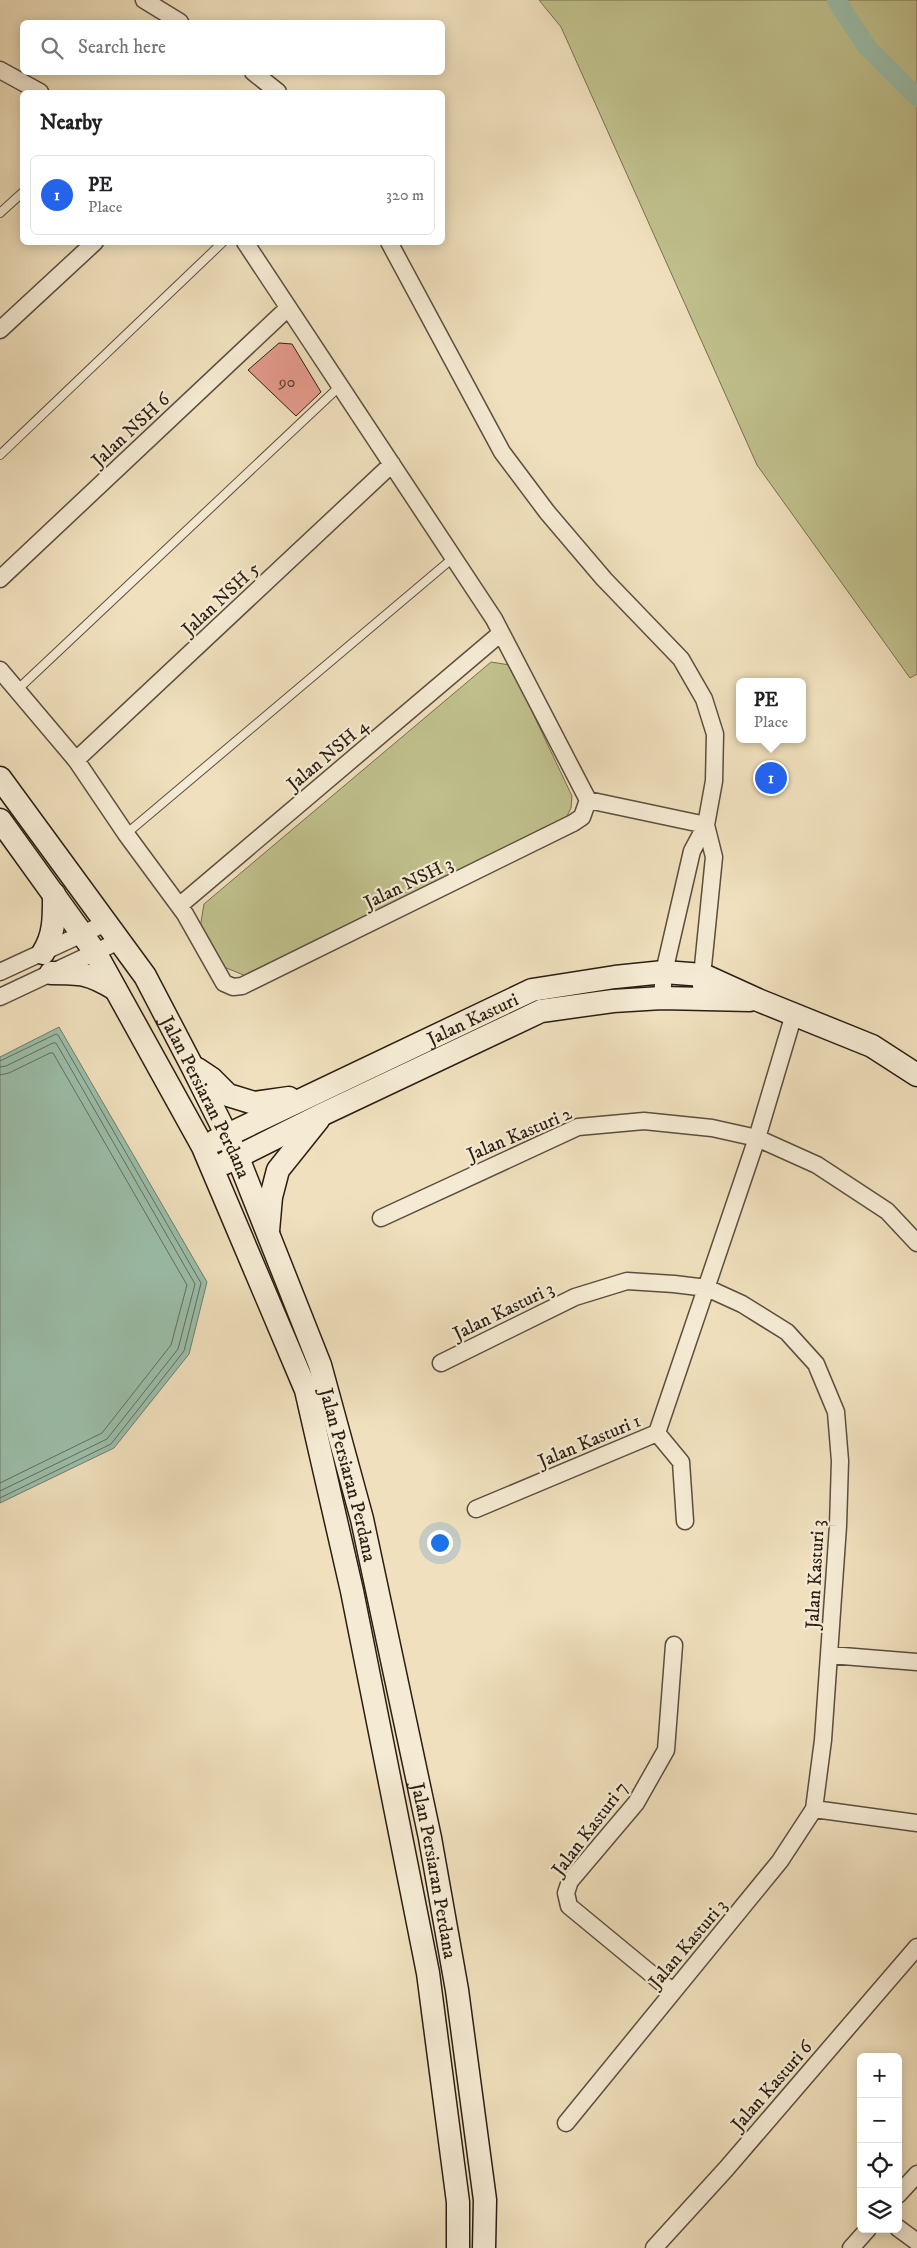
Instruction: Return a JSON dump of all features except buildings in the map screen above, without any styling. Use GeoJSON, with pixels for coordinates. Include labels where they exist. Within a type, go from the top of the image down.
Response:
{"type":"FeatureCollection","features":[{"type":"Feature","properties":{"kind":"main road","name":"Jalan Persiaran Perdana"},"geometry":{"type":"LineString","coordinates":[[0,778],[145,976],[238,1158],[320,1365],[362,1519],[428,1828],[457,1990],[486,2200],[484,2248]]}},
{"type":"Feature","properties":{"kind":"main road","name":"Jalan Persiaran Perdana"},"geometry":{"type":"LineString","coordinates":[[0,820],[95,952],[203,1147],[306,1390],[350,1582],[428,1973],[458,2202],[458,2248]]}},
{"type":"Feature","properties":{"kind":"main road"},"geometry":{"type":"LineString","coordinates":[[54,894],[52,932],[47,963],[94,976],[116,990]]}},
{"type":"Feature","properties":{"kind":"main road","name":"Jalan Kasturi"},"geometry":{"type":"LineString","coordinates":[[213,1169],[238,1158],[317,1105],[532,990],[615,977],[664,972],[703,975],[758,1000],[872,1046],[917,1075]]}},
{"type":"Feature","properties":{"kind":"main road","name":"Jalan Kasturi"},"geometry":{"type":"LineString","coordinates":[[203,1147],[227,1136],[317,1105],[542,1011],[613,1001],[662,998],[758,1000]]}},
{"type":"Feature","properties":{"kind":"main road"},"geometry":{"type":"LineString","coordinates":[[192,1066],[212,1079],[228,1095],[254,1103],[317,1105],[278,1170],[271,1197],[268,1236]]}},
{"type":"Feature","properties":{"kind":"street"},"geometry":{"type":"LineString","coordinates":[[144,0],[177,20]]}},
{"type":"Feature","properties":{"kind":"street"},"geometry":{"type":"LineString","coordinates":[[258,75],[276,90]]}},
{"type":"Feature","properties":{"kind":"street"},"geometry":{"type":"LineString","coordinates":[[3,76],[35,90]]}},
{"type":"Feature","properties":{"kind":"street"},"geometry":{"type":"LineString","coordinates":[[0,330],[91,245]]}},
{"type":"Feature","properties":{"kind":"street"},"geometry":{"type":"LineString","coordinates":[[247,245],[494,619],[588,800],[706,824]]}},
{"type":"Feature","properties":{"kind":"street"},"geometry":{"type":"LineString","coordinates":[[391,245],[502,452],[547,512],[604,579],[681,659],[704,699],[715,734],[714,781],[706,824],[692,851],[664,972],[662,998]]}},
{"type":"Feature","properties":{"kind":"street","name":"Jalan NSH 6"},"geometry":{"type":"LineString","coordinates":[[0,579],[288,308]]}},
{"type":"Feature","properties":{"kind":"street","name":"Jalan NSH 5"},"geometry":{"type":"LineString","coordinates":[[76,760],[392,464]]}},
{"type":"Feature","properties":{"kind":"street","name":"Jalan NSH 4"},"geometry":{"type":"LineString","coordinates":[[179,906],[501,633]]}},
{"type":"Feature","properties":{"kind":"street"},"geometry":{"type":"LineString","coordinates":[[0,670],[76,760],[126,834],[179,906]]}},
{"type":"Feature","properties":{"kind":"street","name":"Jalan NSH 3"},"geometry":{"type":"LineString","coordinates":[[179,906],[224,983],[233,987],[242,986],[573,823],[582,817],[588,800]]}},
{"type":"Feature","properties":{"kind":"street"},"geometry":{"type":"LineString","coordinates":[[699,999],[714,856],[706,824]]}},
{"type":"Feature","properties":{"kind":"street"},"geometry":{"type":"LineString","coordinates":[[0,997],[83,934],[112,932]]}},
{"type":"Feature","properties":{"kind":"street"},"geometry":{"type":"LineString","coordinates":[[0,972],[95,952],[112,932]]}},
{"type":"Feature","properties":{"kind":"street"},"geometry":{"type":"LineString","coordinates":[[657,1433],[757,1138],[794,1014]]}},
{"type":"Feature","properties":{"kind":"street","name":"Jalan Kasturi 2"},"geometry":{"type":"LineString","coordinates":[[381,1218],[578,1127],[644,1121],[712,1128],[757,1138],[817,1165],[887,1211],[917,1243]]}},
{"type":"Feature","properties":{"kind":"street","name":"Jalan Kasturi 3"},"geometry":{"type":"LineString","coordinates":[[441,1364],[575,1297],[627,1281],[707,1288],[742,1304],[787,1332],[816,1364],[836,1412],[840,1461],[830,1655],[823,1740],[814,1810],[780,1861],[566,2123]]}},
{"type":"Feature","properties":{"kind":"street","name":"Jalan Kasturi 1"},"geometry":{"type":"LineString","coordinates":[[476,1509],[657,1433],[681,1462],[685,1521]]}},
{"type":"Feature","properties":{"kind":"street","name":"Jalan Kasturi 7"},"geometry":{"type":"LineString","coordinates":[[672,1992],[569,1906],[566,1892],[570,1881],[636,1803],[666,1750],[674,1645]]}},
{"type":"Feature","properties":{"kind":"street"},"geometry":{"type":"LineString","coordinates":[[830,1655],[917,1662]]}},
{"type":"Feature","properties":{"kind":"street"},"geometry":{"type":"LineString","coordinates":[[814,1810],[917,1823]]}},
{"type":"Feature","properties":{"kind":"street","name":"Jalan Kasturi 6"},"geometry":{"type":"LineString","coordinates":[[654,2248],[726,2169],[917,1947]]}},
{"type":"Feature","properties":{"kind":"street"},"geometry":{"type":"LineString","coordinates":[[902,2191],[917,2174]]}},
{"type":"Feature","properties":{"kind":"street"},"geometry":{"type":"LineString","coordinates":[[902,2231],[917,2242]]}},
{"type":"Feature","properties":{"kind":"street"},"geometry":{"type":"LineString","coordinates":[[851,2248],[864,2233]]}},
{"type":"Feature","properties":{"kind":"lane"},"geometry":{"type":"LineString","coordinates":[[0,214],[20,195]]}},
{"type":"Feature","properties":{"kind":"lane"},"geometry":{"type":"LineString","coordinates":[[0,455],[220,245]]}},
{"type":"Feature","properties":{"kind":"lane"},"geometry":{"type":"LineString","coordinates":[[17,690],[340,386]]}},
{"type":"Feature","properties":{"kind":"lane"},"geometry":{"type":"LineString","coordinates":[[126,834],[453,558]]}},
{"type":"Feature","properties":{"kind":"shaded area"},"geometry":{"type":"Polygon","coordinates":[[[539,0],[917,0],[917,674],[910,678],[757,465],[561,27],[539,0]]]}},
{"type":"Feature","properties":{"kind":"shaded area"},"geometry":{"type":"Polygon","coordinates":[[[491,662],[510,665],[572,796],[571,808],[566,818],[246,976],[224,967],[200,928],[204,904],[491,662]]]}},
{"type":"Feature","properties":{"kind":"water"},"geometry":{"type":"Polygon","coordinates":[[[59,1027],[207,1282],[189,1354],[114,1448],[0,1503],[0,1057],[59,1027]]]}},
{"type":"Feature","properties":{"kind":"waterway"},"geometry":{"type":"LineString","coordinates":[[836,0],[867,47],[917,97]]}},
{"type":"Feature","properties":{"kind":"place","name":"PE"},"geometry":{"type":"Point","coordinates":[771,778]}}]}
